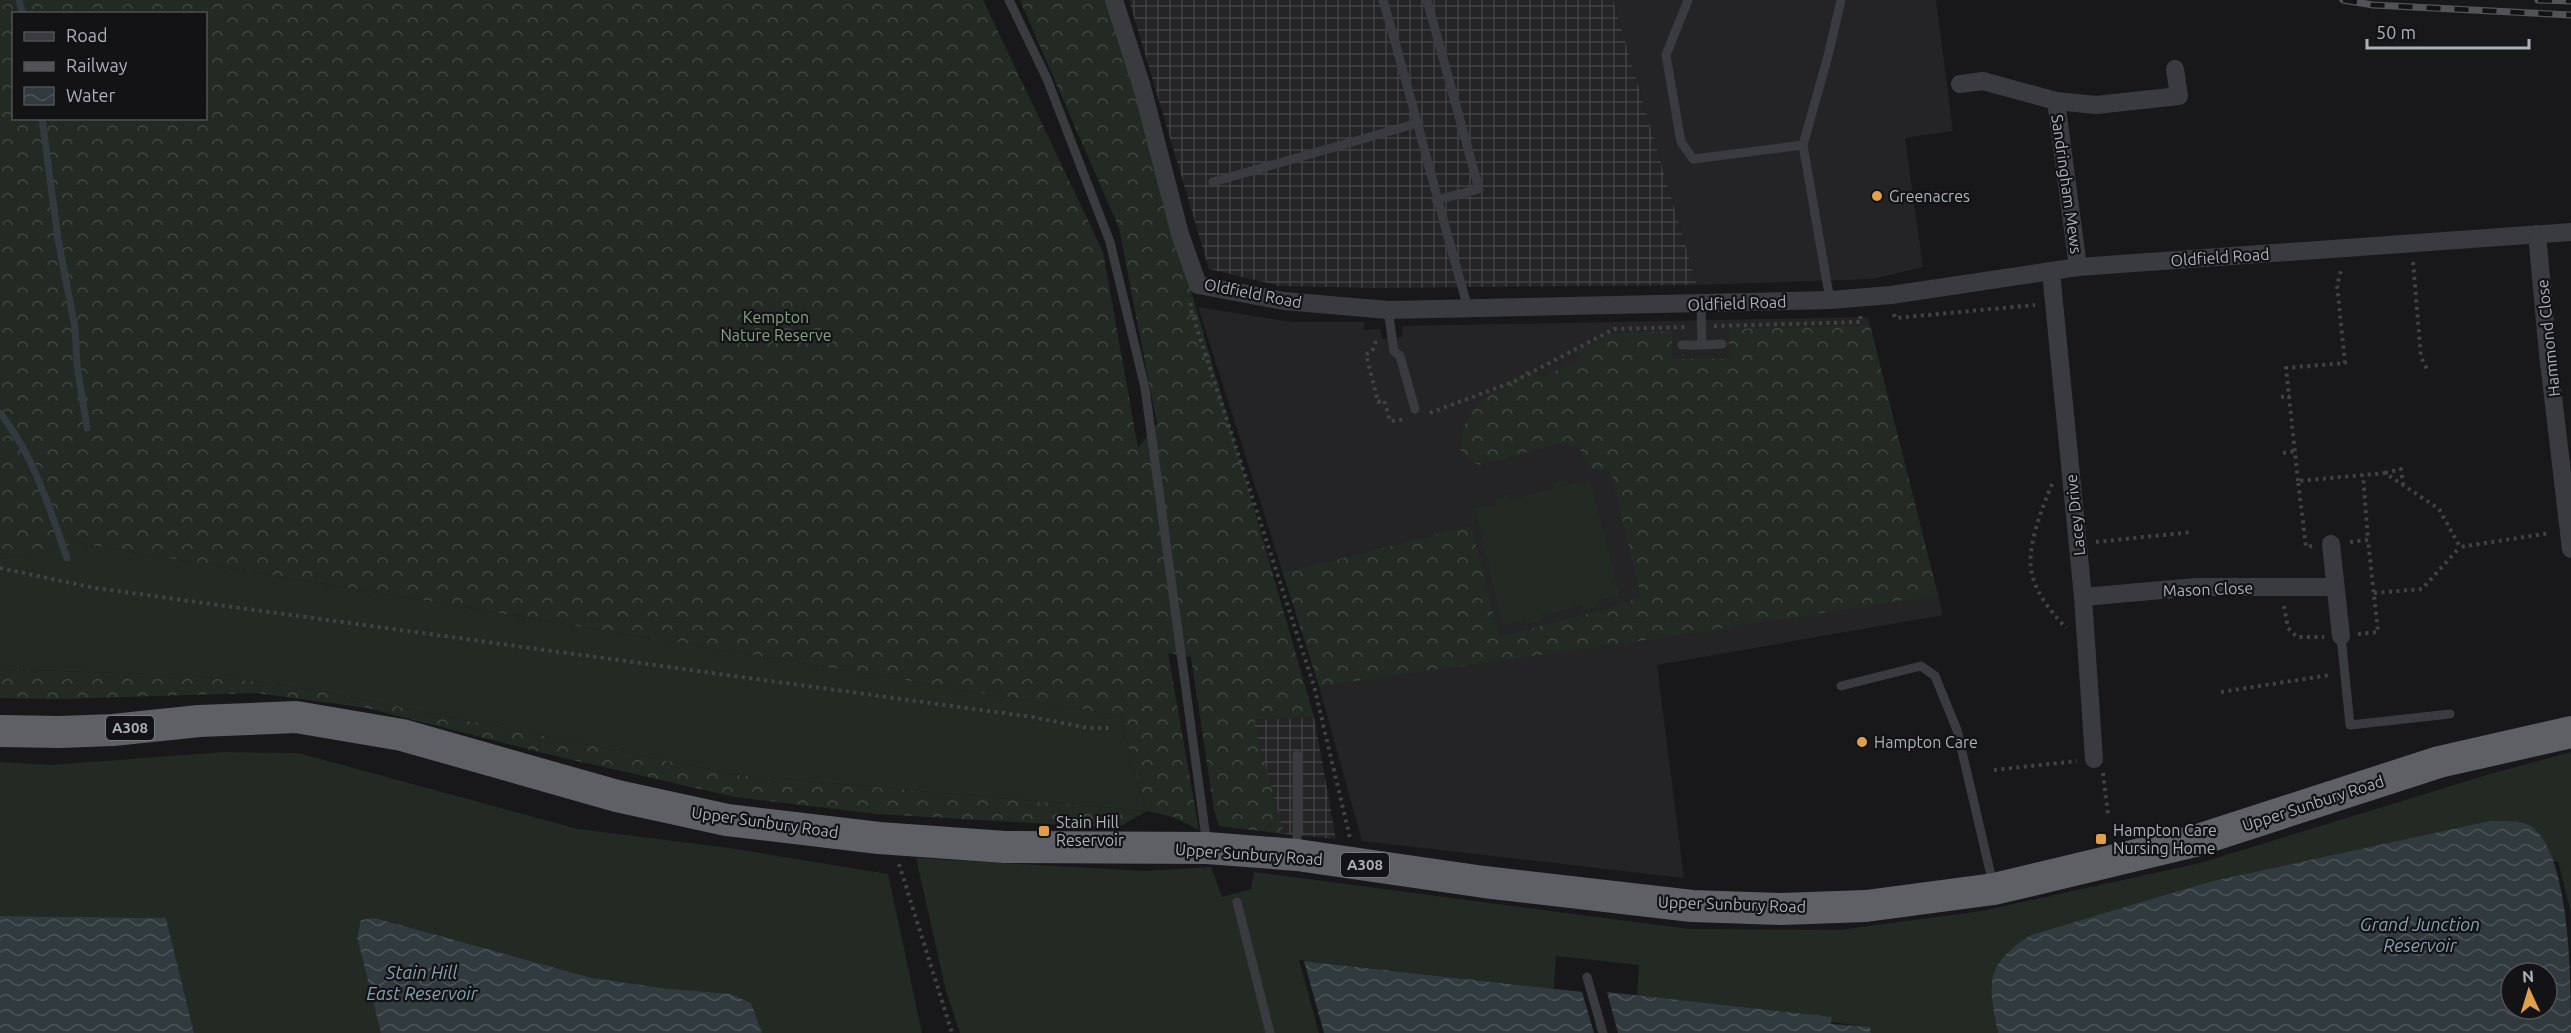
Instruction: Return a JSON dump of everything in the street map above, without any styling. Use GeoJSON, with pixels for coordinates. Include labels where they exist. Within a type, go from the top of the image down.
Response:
{"type":"FeatureCollection","features":[{"type":"Feature","properties":{"kind":"highway","name":"Upper Sunbury Road"},"geometry":{"type":"LineString","coordinates":[[0,730],[60,732],[113,730],[199,721],[296,717],[402,735],[617,796],[727,820],[879,838],[1005,847],[1208,848],[1297,855],[1484,882],[1692,906],[1781,909],[1866,906],[1994,889],[2196,841],[2439,762],[2571,732]]}},
{"type":"Feature","properties":{"kind":"street","name":"Oldfield Road"},"geometry":{"type":"LineString","coordinates":[[1114,0],[1142,87],[1180,234],[1198,285],[1284,301],[1388,310],[1830,300],[1891,295],[2078,267],[2571,231]]}},
{"type":"Feature","properties":{"kind":"street","name":"Sandringham Mews"},"geometry":{"type":"LineString","coordinates":[[1960,84],[1983,81],[2056,101],[2096,105],[2179,96],[2175,69]]}},
{"type":"Feature","properties":{"kind":"street","name":"Sandringham Mews"},"geometry":{"type":"LineString","coordinates":[[2056,101],[2078,267]]}},
{"type":"Feature","properties":{"kind":"street","name":"Hammond Close"},"geometry":{"type":"LineString","coordinates":[[2537,234],[2548,354],[2571,549]]}},
{"type":"Feature","properties":{"kind":"street","name":"Lacey Drive"},"geometry":{"type":"LineString","coordinates":[[2051,272],[2083,597],[2094,759]]}},
{"type":"Feature","properties":{"kind":"street"},"geometry":{"type":"LineString","coordinates":[[2331,544],[2341,636]]}},
{"type":"Feature","properties":{"kind":"street","name":"Mason Close"},"geometry":{"type":"LineString","coordinates":[[2083,597],[2196,587],[2334,587]]}},
{"type":"Feature","properties":{"kind":"lane"},"geometry":{"type":"LineString","coordinates":[[1009,0],[1047,79],[1110,242],[1145,388],[1208,848]]}},
{"type":"Feature","properties":{"kind":"lane"},"geometry":{"type":"LineString","coordinates":[[1383,0],[1467,308]]}},
{"type":"Feature","properties":{"kind":"lane"},"geometry":{"type":"LineString","coordinates":[[1427,0],[1479,189],[1436,200]]}},
{"type":"Feature","properties":{"kind":"lane"},"geometry":{"type":"LineString","coordinates":[[1688,0],[1666,55],[1681,142],[1693,159],[1803,145]]}},
{"type":"Feature","properties":{"kind":"lane"},"geometry":{"type":"LineString","coordinates":[[1830,300],[1803,145],[1828,56],[1840,0]]}},
{"type":"Feature","properties":{"kind":"lane"},"geometry":{"type":"LineString","coordinates":[[1213,182],[1418,123]]}},
{"type":"Feature","properties":{"kind":"lane"},"geometry":{"type":"LineString","coordinates":[[1701,304],[1702,345]]}},
{"type":"Feature","properties":{"kind":"lane"},"geometry":{"type":"LineString","coordinates":[[1388,310],[1394,351],[1400,356],[1416,412]]}},
{"type":"Feature","properties":{"kind":"lane"},"geometry":{"type":"LineString","coordinates":[[1682,345],[1722,344]]}},
{"type":"Feature","properties":{"kind":"lane"},"geometry":{"type":"LineString","coordinates":[[2341,636],[2350,725],[2450,714]]}},
{"type":"Feature","properties":{"kind":"lane"},"geometry":{"type":"LineString","coordinates":[[1841,686],[1921,666],[1935,676],[1957,730],[1987,850],[1994,889]]}},
{"type":"Feature","properties":{"kind":"lane"},"geometry":{"type":"LineString","coordinates":[[1297,755],[1297,855]]}},
{"type":"Feature","properties":{"kind":"lane"},"geometry":{"type":"LineString","coordinates":[[1237,902],[1270,1033]]}},
{"type":"Feature","properties":{"kind":"lane"},"geometry":{"type":"LineString","coordinates":[[1587,977],[1603,1033]]}},
{"type":"Feature","properties":{"kind":"path"},"geometry":{"type":"LineString","coordinates":[[2412,243],[2421,357],[2428,371]]}},
{"type":"Feature","properties":{"kind":"path"},"geometry":{"type":"LineString","coordinates":[[2341,248],[2342,268],[2337,285],[2344,363],[2286,368],[2306,547],[2368,540]]}},
{"type":"Feature","properties":{"kind":"path"},"geometry":{"type":"LineString","coordinates":[[1198,285],[1190,307],[1314,686],[1353,848],[1337,846],[1335,861]]}},
{"type":"Feature","properties":{"kind":"path"},"geometry":{"type":"LineString","coordinates":[[1891,295],[1895,318]]}},
{"type":"Feature","properties":{"kind":"path"},"geometry":{"type":"LineString","coordinates":[[1885,315],[1895,318],[2054,303]]}},
{"type":"Feature","properties":{"kind":"path"},"geometry":{"type":"LineString","coordinates":[[1363,308],[1366,323],[1377,329],[1372,352],[1366,354],[1378,402],[1384,400],[1390,421],[1416,412],[1447,408],[1515,381],[1614,329],[1861,322],[1860,314],[1868,313]]}},
{"type":"Feature","properties":{"kind":"path"},"geometry":{"type":"LineString","coordinates":[[2281,397],[2290,396]]}},
{"type":"Feature","properties":{"kind":"path"},"geometry":{"type":"LineString","coordinates":[[2068,444],[2036,525],[2032,578],[2051,612],[2086,650]]}},
{"type":"Feature","properties":{"kind":"path"},"geometry":{"type":"LineString","coordinates":[[2283,453],[2295,451]]}},
{"type":"Feature","properties":{"kind":"path"},"geometry":{"type":"LineString","coordinates":[[2298,481],[2401,470],[2403,485]]}},
{"type":"Feature","properties":{"kind":"path"},"geometry":{"type":"LineString","coordinates":[[2385,473],[2439,509],[2460,547]]}},
{"type":"Feature","properties":{"kind":"path"},"geometry":{"type":"LineString","coordinates":[[2281,587],[2288,628],[2297,637],[2378,632],[2363,475]]}},
{"type":"Feature","properties":{"kind":"path"},"geometry":{"type":"LineString","coordinates":[[2374,593],[2422,589],[2460,547],[2569,530]]}},
{"type":"Feature","properties":{"kind":"path"},"geometry":{"type":"LineString","coordinates":[[2077,543],[2192,532]]}},
{"type":"Feature","properties":{"kind":"path"},"geometry":{"type":"LineString","coordinates":[[0,568],[95,588],[1032,717],[1088,728],[1111,728]]}},
{"type":"Feature","properties":{"kind":"path"},"geometry":{"type":"LineString","coordinates":[[2221,692],[2344,673]]}},
{"type":"Feature","properties":{"kind":"path"},"geometry":{"type":"LineString","coordinates":[[1994,770],[2101,758],[2108,814]]}},
{"type":"Feature","properties":{"kind":"path"},"geometry":{"type":"LineString","coordinates":[[879,838],[900,866],[952,1033]]}},
{"type":"Feature","properties":{"kind":"shaded area"},"geometry":{"type":"Polygon","coordinates":[[[1129,0],[1613,0],[1697,285],[1376,288],[1280,286],[1209,269],[1129,0]]]}},
{"type":"Feature","properties":{"kind":"shaded area"},"geometry":{"type":"Polygon","coordinates":[[[1613,0],[1936,0],[1953,131],[1905,138],[1923,267],[1873,279],[1697,285],[1613,0]]]}},
{"type":"Feature","properties":{"kind":"shaded area"},"geometry":{"type":"Polygon","coordinates":[[[1198,307],[1292,322],[1364,322],[1364,330],[1380,329],[1382,339],[1402,337],[1403,326],[1868,317],[1943,615],[1657,665],[1684,878],[1362,841],[1319,686],[1198,307]]]}},
{"type":"Feature","properties":{"kind":"shaded area"},"geometry":{"type":"Polygon","coordinates":[[[1314,717],[1336,839],[1284,834],[1252,720],[1314,717]]]}},
{"type":"Feature","properties":{"kind":"green space","name":"Kempton Nature Reserve"},"geometry":{"type":"Polygon","coordinates":[[[0,0],[983,0],[1103,252],[1138,448],[1157,424],[1119,228],[1020,0],[1105,0],[1137,91],[1190,287],[1314,717],[1253,720],[1284,834],[1219,826],[1214,810],[1191,657],[1168,653],[1199,830],[1173,817],[1147,811],[1117,828],[877,814],[735,797],[551,755],[367,708],[257,693],[59,699],[0,698],[0,669],[178,675],[262,682],[340,695],[737,775],[1146,811],[1120,716],[78,543],[0,559],[0,0]]]}},
{"type":"Feature","properties":{"kind":"green space"},"geometry":{"type":"Polygon","coordinates":[[[1870,326],[1938,595],[1633,642],[1319,686],[1283,573],[1471,526],[1499,637],[1621,605],[1641,596],[1611,471],[1591,469],[1578,446],[1561,443],[1478,465],[1460,450],[1464,426],[1478,403],[1527,370],[1543,377],[1582,358],[1576,352],[1612,333],[1672,331],[1672,359],[1729,359],[1729,329],[1870,326]]]}},
{"type":"Feature","properties":{"kind":"green space"},"geometry":{"type":"Polygon","coordinates":[[[1567,480],[1568,485],[1590,480],[1620,596],[1598,601],[1599,606],[1584,610],[1582,605],[1540,616],[1541,621],[1526,625],[1524,620],[1503,626],[1475,508],[1496,504],[1495,498],[1510,494],[1512,499],[1553,489],[1553,484],[1567,480]]]}},
{"type":"Feature","properties":{"kind":"green space"},"geometry":{"type":"Polygon","coordinates":[[[78,543],[1120,716],[1146,811],[737,775],[340,695],[262,682],[178,675],[0,669],[0,559],[78,543]]]}},
{"type":"Feature","properties":{"kind":"green space"},"geometry":{"type":"Polygon","coordinates":[[[224,752],[298,753],[578,829],[729,848],[888,874],[922,1033],[762,1033],[751,1003],[731,994],[662,988],[592,978],[375,918],[357,937],[381,1033],[194,1033],[166,918],[0,916],[0,762],[50,765],[224,752]]]}},
{"type":"Feature","properties":{"kind":"green space"},"geometry":{"type":"Polygon","coordinates":[[[2571,752],[2571,913],[2558,861],[1991,983],[1998,1033],[1871,1033],[1869,1027],[1831,1022],[1831,1017],[1637,996],[1639,965],[1556,956],[1554,989],[1299,960],[1319,1033],[960,1033],[946,991],[916,858],[1144,871],[1211,867],[1222,897],[1251,889],[1254,872],[1689,929],[1839,930],[1982,911],[2200,863],[2490,774],[2571,752]]]}},
{"type":"Feature","properties":{"kind":"water","name":"Grand Junction Reservoir"},"geometry":{"type":"Polygon","coordinates":[[[2490,821],[2511,821],[2531,826],[2544,841],[2554,864],[2566,922],[2571,1033],[1998,1033],[1992,1000],[1993,976],[2005,956],[2031,935],[2209,882],[2490,821]]]}},
{"type":"Feature","properties":{"kind":"water"},"geometry":{"type":"Polygon","coordinates":[[[0,916],[166,918],[194,1033],[0,1033],[0,916]]]}},
{"type":"Feature","properties":{"kind":"water","name":"Stain Hill East Reservoir"},"geometry":{"type":"Polygon","coordinates":[[[375,918],[592,978],[662,988],[731,994],[751,1003],[762,1033],[381,1033],[357,937],[361,920],[375,918]]]}},
{"type":"Feature","properties":{"kind":"water"},"geometry":{"type":"Polygon","coordinates":[[[1304,961],[1582,992],[1594,1033],[1324,1033],[1304,961]]]}},
{"type":"Feature","properties":{"kind":"water"},"geometry":{"type":"Polygon","coordinates":[[[1607,992],[1832,1017],[1831,1024],[1870,1027],[1871,1033],[1618,1033],[1607,992]]]}},
{"type":"Feature","properties":{"kind":"waterway"},"geometry":{"type":"LineString","coordinates":[[19,0],[22,12]]}},
{"type":"Feature","properties":{"kind":"waterway"},"geometry":{"type":"LineString","coordinates":[[42,120],[58,239],[75,327],[77,365],[87,428]]}},
{"type":"Feature","properties":{"kind":"waterway"},"geometry":{"type":"LineString","coordinates":[[0,413],[12,429],[31,464],[67,558]]}},
{"type":"Feature","properties":{"kind":"railway"},"geometry":{"type":"LineString","coordinates":[[2343,0],[2373,5],[2571,15]]}},
{"type":"Feature","properties":{"kind":"railway"},"geometry":{"type":"LineString","coordinates":[[2538,0],[2571,1]]}},
{"type":"Feature","properties":{"kind":"place","name":"Greenacres"},"geometry":{"type":"Point","coordinates":[1877,196]}},
{"type":"Feature","properties":{"kind":"place","name":"Hampton Care"},"geometry":{"type":"Point","coordinates":[1862,742]}},
{"type":"Feature","properties":{"kind":"place","name":"Stain Hill Reservoir"},"geometry":{"type":"Point","coordinates":[1044,831]}},
{"type":"Feature","properties":{"kind":"place","name":"Hampton Care Nursing Home"},"geometry":{"type":"Point","coordinates":[2101,839]}}]}
